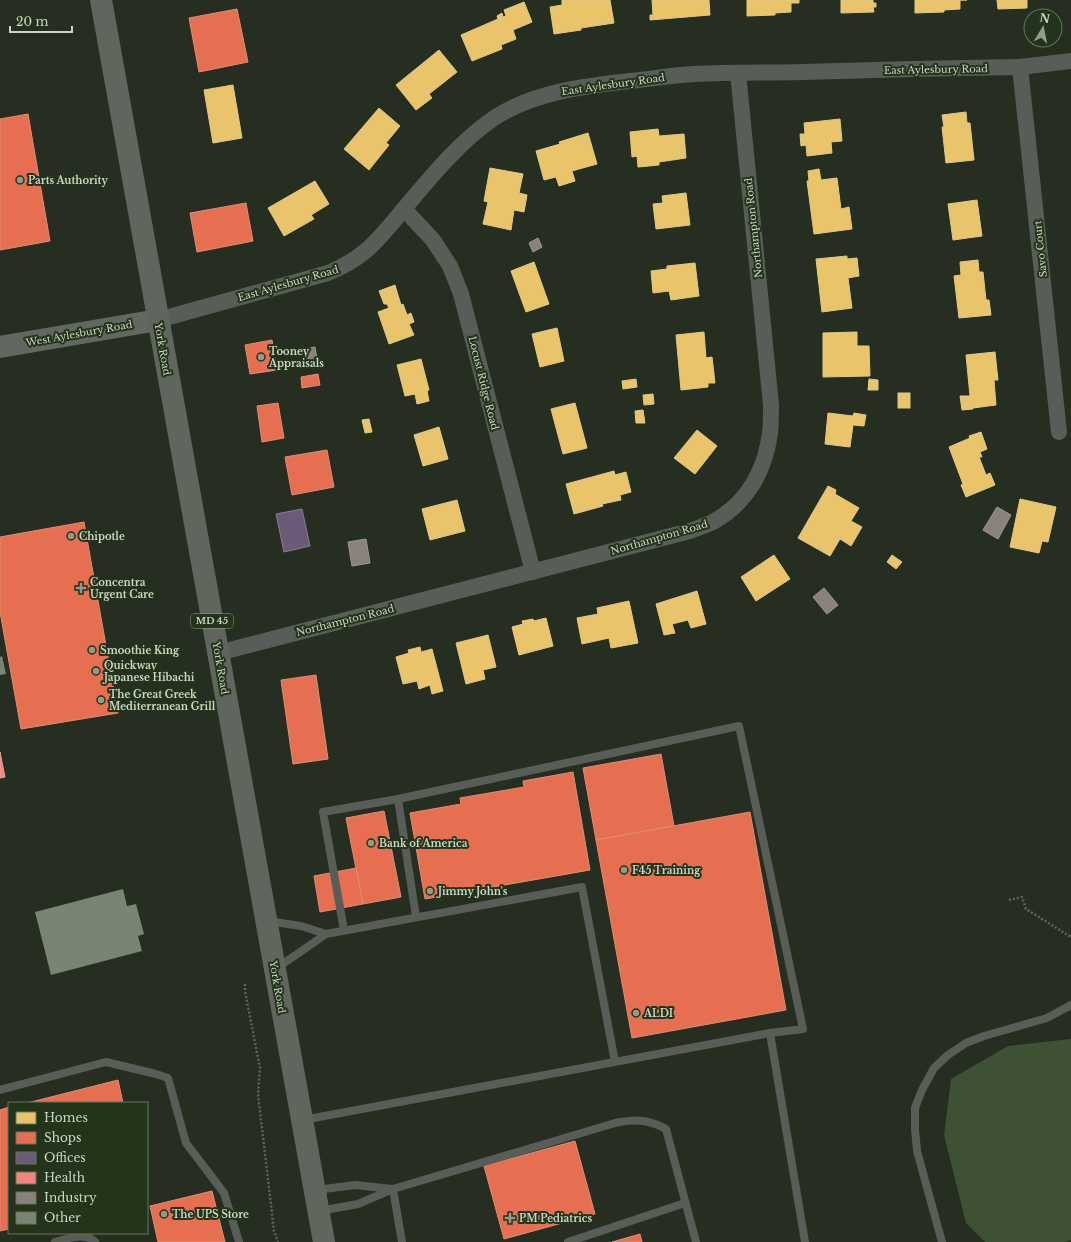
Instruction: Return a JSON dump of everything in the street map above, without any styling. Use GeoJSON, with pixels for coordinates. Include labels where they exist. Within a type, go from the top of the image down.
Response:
{"type":"FeatureCollection","features":[{"type":"Feature","properties":{"kind":"main road","name":"York Road"},"geometry":{"type":"LineString","coordinates":[[101,0],[324,1242]]}},
{"type":"Feature","properties":{"kind":"street","name":"East Aylesbury Road"},"geometry":{"type":"LineString","coordinates":[[158,320],[328,273],[346,266],[365,253],[379,240],[404,209],[469,138],[495,118],[523,104],[555,92],[592,85],[693,74],[1020,67],[1071,61]]}},
{"type":"Feature","properties":{"kind":"street","name":"Savo Court"},"geometry":{"type":"LineString","coordinates":[[1020,67],[1059,432]]}},
{"type":"Feature","properties":{"kind":"street","name":"Northampton Road"},"geometry":{"type":"LineString","coordinates":[[218,653],[690,531],[713,522],[734,507],[752,486],[764,462],[770,433],[771,405],[738,73]]}},
{"type":"Feature","properties":{"kind":"street","name":"Locust Ridge Road"},"geometry":{"type":"LineString","coordinates":[[404,209],[433,240],[450,266],[461,294],[533,572]]}},
{"type":"Feature","properties":{"kind":"street","name":"West Aylesbury Road"},"geometry":{"type":"LineString","coordinates":[[0,347],[158,320]]}},
{"type":"Feature","properties":{"kind":"lane"},"geometry":{"type":"LineString","coordinates":[[302,1121],[770,1033],[803,1029],[739,726],[398,799],[323,812],[344,930]]}},
{"type":"Feature","properties":{"kind":"lane"},"geometry":{"type":"LineString","coordinates":[[398,799],[416,917]]}},
{"type":"Feature","properties":{"kind":"lane"},"geometry":{"type":"LineString","coordinates":[[274,969],[326,934],[582,887],[615,1062]]}},
{"type":"Feature","properties":{"kind":"lane"},"geometry":{"type":"LineString","coordinates":[[266,921],[301,926],[326,934]]}},
{"type":"Feature","properties":{"kind":"lane"},"geometry":{"type":"LineString","coordinates":[[942,1242],[917,1151],[915,1108],[922,1090],[934,1068],[948,1055],[966,1044],[984,1036],[1047,1018],[1071,1005]]}},
{"type":"Feature","properties":{"kind":"lane"},"geometry":{"type":"LineString","coordinates":[[770,1033],[805,1242]]}},
{"type":"Feature","properties":{"kind":"lane"},"geometry":{"type":"LineString","coordinates":[[0,1090],[106,1062],[168,1078],[186,1143],[224,1193],[239,1242]]}},
{"type":"Feature","properties":{"kind":"lane"},"geometry":{"type":"LineString","coordinates":[[316,1201],[358,1204],[393,1189],[448,1174],[615,1123],[629,1120],[642,1120],[656,1123],[666,1129],[696,1242]]}},
{"type":"Feature","properties":{"kind":"lane"},"geometry":{"type":"LineString","coordinates":[[316,1201],[355,1185],[393,1189]]}},
{"type":"Feature","properties":{"kind":"lane"},"geometry":{"type":"LineString","coordinates":[[393,1189],[402,1242]]}},
{"type":"Feature","properties":{"kind":"lane"},"geometry":{"type":"LineString","coordinates":[[568,1242],[686,1203]]}},
{"type":"Feature","properties":{"kind":"lane"},"geometry":{"type":"LineString","coordinates":[[55,1242],[76,1236],[86,1237],[94,1240],[95,1242]]}},
{"type":"Feature","properties":{"kind":"path"},"geometry":{"type":"LineString","coordinates":[[1009,900],[1022,896],[1026,909],[1071,937]]}},
{"type":"Feature","properties":{"kind":"path"},"geometry":{"type":"LineString","coordinates":[[245,984],[260,1068],[258,1094],[273,1224],[278,1242]]}},
{"type":"Feature","properties":{"kind":"green space"},"geometry":{"type":"Polygon","coordinates":[[[1071,1039],[1071,1240],[1065,1242],[985,1242],[966,1223],[944,1135],[951,1079],[1008,1046],[1071,1039]]]}},
{"type":"Feature","properties":{"kind":"building: Homes"},"geometry":{"type":"Polygon","coordinates":[[[562,0],[610,0],[614,23],[554,34],[550,7],[562,5],[562,0]]]}},
{"type":"Feature","properties":{"kind":"building: Homes"},"geometry":{"type":"Polygon","coordinates":[[[652,0],[709,0],[710,15],[650,20],[650,15],[653,15],[652,0]]]}},
{"type":"Feature","properties":{"kind":"building: Homes"},"geometry":{"type":"Polygon","coordinates":[[[747,0],[799,0],[799,3],[791,3],[791,12],[775,13],[775,15],[747,16],[747,0]]]}},
{"type":"Feature","properties":{"kind":"building: Homes"},"geometry":{"type":"Polygon","coordinates":[[[841,0],[873,0],[873,3],[876,3],[876,7],[873,7],[874,12],[841,13],[841,0]]]}},
{"type":"Feature","properties":{"kind":"building: Homes"},"geometry":{"type":"Polygon","coordinates":[[[915,0],[960,0],[960,9],[944,10],[944,12],[915,13],[915,0]]]}},
{"type":"Feature","properties":{"kind":"building: Homes"},"geometry":{"type":"Polygon","coordinates":[[[997,0],[1027,0],[1027,8],[998,9],[997,0]]]}},
{"type":"Feature","properties":{"kind":"building: Homes"},"geometry":{"type":"Polygon","coordinates":[[[524,2],[532,22],[513,30],[516,39],[501,45],[502,49],[472,61],[461,35],[498,19],[497,16],[502,13],[503,17],[506,16],[504,10],[524,2]]]}},
{"type":"Feature","properties":{"kind":"building: Homes"},"geometry":{"type":"Polygon","coordinates":[[[439,50],[457,72],[429,94],[432,98],[416,110],[396,85],[439,50]]]}},
{"type":"Feature","properties":{"kind":"building: Homes"},"geometry":{"type":"Polygon","coordinates":[[[233,85],[242,138],[213,143],[204,90],[233,85]]]}},
{"type":"Feature","properties":{"kind":"building: Homes"},"geometry":{"type":"Polygon","coordinates":[[[379,108],[400,126],[386,143],[389,145],[369,170],[344,149],[379,108]]]}},
{"type":"Feature","properties":{"kind":"building: Homes"},"geometry":{"type":"Polygon","coordinates":[[[966,112],[967,123],[970,123],[974,160],[946,163],[942,115],[966,112]]]}},
{"type":"Feature","properties":{"kind":"building: Homes"},"geometry":{"type":"Polygon","coordinates":[[[840,119],[842,141],[831,142],[832,153],[807,156],[806,145],[801,146],[800,134],[805,134],[804,123],[840,119]]]}},
{"type":"Feature","properties":{"kind":"building: Homes"},"geometry":{"type":"Polygon","coordinates":[[[658,129],[659,136],[684,134],[686,158],[659,162],[659,165],[638,167],[637,156],[632,157],[630,132],[658,129]]]}},
{"type":"Feature","properties":{"kind":"building: Homes"},"geometry":{"type":"Polygon","coordinates":[[[588,133],[597,164],[572,171],[575,181],[559,186],[556,177],[544,180],[536,151],[560,144],[559,142],[588,133]]]}},
{"type":"Feature","properties":{"kind":"building: Homes"},"geometry":{"type":"Polygon","coordinates":[[[490,168],[523,174],[519,193],[527,195],[524,212],[514,210],[511,230],[483,224],[488,202],[484,201],[490,168]]]}},
{"type":"Feature","properties":{"kind":"building: Homes"},"geometry":{"type":"Polygon","coordinates":[[[819,169],[821,180],[837,178],[841,209],[849,207],[852,229],[814,234],[807,181],[809,181],[808,171],[819,169]]]}},
{"type":"Feature","properties":{"kind":"building: Homes"},"geometry":{"type":"Polygon","coordinates":[[[315,181],[329,204],[311,215],[314,219],[284,236],[268,208],[315,181]]]}},
{"type":"Feature","properties":{"kind":"building: Homes"},"geometry":{"type":"Polygon","coordinates":[[[686,193],[690,225],[656,229],[653,204],[663,203],[662,196],[686,193]]]}},
{"type":"Feature","properties":{"kind":"building: Homes"},"geometry":{"type":"Polygon","coordinates":[[[977,200],[982,236],[953,240],[948,204],[977,200]]]}},
{"type":"Feature","properties":{"kind":"building: Homes"},"geometry":{"type":"Polygon","coordinates":[[[847,256],[847,259],[857,258],[859,276],[848,278],[852,308],[822,312],[816,259],[847,256]]]}},
{"type":"Feature","properties":{"kind":"building: Homes"},"geometry":{"type":"Polygon","coordinates":[[[978,260],[979,272],[983,272],[986,300],[989,300],[991,315],[959,318],[954,276],[961,275],[960,262],[978,260]]]}},
{"type":"Feature","properties":{"kind":"building: Homes"},"geometry":{"type":"Polygon","coordinates":[[[534,262],[549,304],[526,312],[511,271],[534,262]]]}},
{"type":"Feature","properties":{"kind":"building: Homes"},"geometry":{"type":"Polygon","coordinates":[[[695,263],[699,296],[671,300],[669,291],[653,293],[651,271],[667,269],[667,266],[695,263]]]}},
{"type":"Feature","properties":{"kind":"building: Homes"},"geometry":{"type":"Polygon","coordinates":[[[395,285],[401,305],[403,304],[407,315],[411,313],[414,322],[409,324],[414,335],[389,344],[378,312],[389,308],[387,304],[384,304],[379,291],[395,285]]]}},
{"type":"Feature","properties":{"kind":"building: Homes"},"geometry":{"type":"Polygon","coordinates":[[[557,328],[564,361],[540,367],[532,334],[557,328]]]}},
{"type":"Feature","properties":{"kind":"building: Homes"},"geometry":{"type":"Polygon","coordinates":[[[704,332],[706,358],[712,357],[715,383],[708,383],[708,387],[681,390],[676,335],[704,332]]]}},
{"type":"Feature","properties":{"kind":"building: Homes"},"geometry":{"type":"Polygon","coordinates":[[[857,332],[857,346],[869,346],[870,376],[823,377],[823,333],[857,332]]]}},
{"type":"Feature","properties":{"kind":"building: Homes"},"geometry":{"type":"Polygon","coordinates":[[[995,352],[998,380],[994,380],[996,405],[962,410],[960,396],[970,396],[966,355],[995,352]]]}},
{"type":"Feature","properties":{"kind":"building: Homes"},"geometry":{"type":"Polygon","coordinates":[[[421,359],[429,390],[427,391],[429,401],[417,404],[415,394],[405,396],[397,365],[421,359]]]}},
{"type":"Feature","properties":{"kind":"building: Homes"},"geometry":{"type":"Polygon","coordinates":[[[636,379],[637,387],[623,389],[622,381],[636,379]]]}},
{"type":"Feature","properties":{"kind":"building: Homes"},"geometry":{"type":"Polygon","coordinates":[[[869,379],[878,380],[878,390],[868,390],[869,379]]]}},
{"type":"Feature","properties":{"kind":"building: Homes"},"geometry":{"type":"Polygon","coordinates":[[[898,393],[910,393],[910,408],[898,408],[898,393]]]}},
{"type":"Feature","properties":{"kind":"building: Homes"},"geometry":{"type":"Polygon","coordinates":[[[653,394],[654,404],[644,405],[643,395],[653,394]]]}},
{"type":"Feature","properties":{"kind":"building: Homes"},"geometry":{"type":"Polygon","coordinates":[[[575,403],[587,448],[563,454],[551,409],[575,403]]]}},
{"type":"Feature","properties":{"kind":"building: Homes"},"geometry":{"type":"Polygon","coordinates":[[[643,410],[645,423],[636,423],[635,411],[643,410]]]}},
{"type":"Feature","properties":{"kind":"building: Homes"},"geometry":{"type":"Polygon","coordinates":[[[828,413],[853,416],[854,413],[866,415],[864,426],[853,425],[850,447],[825,444],[828,413]]]}},
{"type":"Feature","properties":{"kind":"building: Homes"},"geometry":{"type":"Polygon","coordinates":[[[369,419],[372,432],[365,433],[362,420],[369,419]]]}},
{"type":"Feature","properties":{"kind":"building: Homes"},"geometry":{"type":"Polygon","coordinates":[[[439,427],[448,459],[423,466],[414,435],[439,427]]]}},
{"type":"Feature","properties":{"kind":"building: Homes"},"geometry":{"type":"Polygon","coordinates":[[[697,430],[717,446],[695,474],[674,458],[697,430]]]}},
{"type":"Feature","properties":{"kind":"building: Homes"},"geometry":{"type":"Polygon","coordinates":[[[981,432],[987,449],[980,452],[982,457],[979,457],[986,475],[990,473],[995,485],[966,497],[961,485],[963,484],[949,447],[970,438],[969,436],[981,432]]]}},
{"type":"Feature","properties":{"kind":"building: Homes"},"geometry":{"type":"Polygon","coordinates":[[[614,471],[615,475],[626,472],[631,492],[620,495],[621,500],[602,504],[603,506],[574,514],[566,484],[614,471]]]}},
{"type":"Feature","properties":{"kind":"building: Homes"},"geometry":{"type":"Polygon","coordinates":[[[828,486],[836,490],[835,494],[859,508],[851,521],[862,527],[851,546],[840,539],[830,556],[798,538],[828,486]]]}},
{"type":"Feature","properties":{"kind":"building: Homes"},"geometry":{"type":"Polygon","coordinates":[[[1020,499],[1056,507],[1048,542],[1042,541],[1039,553],[1010,547],[1020,499]]]}},
{"type":"Feature","properties":{"kind":"building: Homes"},"geometry":{"type":"Polygon","coordinates":[[[457,500],[465,531],[430,540],[422,509],[457,500]]]}},
{"type":"Feature","properties":{"kind":"building: Homes"},"geometry":{"type":"Polygon","coordinates":[[[774,555],[790,579],[756,601],[741,577],[774,555]]]}},
{"type":"Feature","properties":{"kind":"building: Homes"},"geometry":{"type":"Polygon","coordinates":[[[892,555],[902,562],[896,569],[887,562],[892,555]]]}},
{"type":"Feature","properties":{"kind":"building: Homes"},"geometry":{"type":"Polygon","coordinates":[[[697,591],[706,624],[691,628],[688,620],[672,624],[675,633],[664,635],[656,604],[697,591]]]}},
{"type":"Feature","properties":{"kind":"building: Homes"},"geometry":{"type":"Polygon","coordinates":[[[629,601],[638,643],[611,648],[609,638],[582,644],[577,618],[598,614],[597,608],[629,601]]]}},
{"type":"Feature","properties":{"kind":"building: Homes"},"geometry":{"type":"Polygon","coordinates":[[[546,618],[553,646],[519,655],[512,627],[523,624],[522,621],[533,619],[534,621],[546,618]]]}},
{"type":"Feature","properties":{"kind":"building: Homes"},"geometry":{"type":"Polygon","coordinates":[[[488,635],[496,667],[483,670],[485,679],[466,684],[456,643],[488,635]]]}},
{"type":"Feature","properties":{"kind":"building: Homes"},"geometry":{"type":"Polygon","coordinates":[[[420,647],[421,652],[432,649],[443,691],[432,694],[430,685],[419,689],[417,681],[403,684],[396,657],[409,653],[408,650],[420,647]]]}},
{"type":"Feature","properties":{"kind":"building: Shops"},"geometry":{"type":"Polygon","coordinates":[[[237,9],[248,62],[199,72],[189,18],[237,9]]]}},
{"type":"Feature","properties":{"kind":"building: Shops","name":"Parts Authority"},"geometry":{"type":"Polygon","coordinates":[[[28,114],[50,241],[0,250],[0,119],[28,114]]]}},
{"type":"Feature","properties":{"kind":"building: Shops"},"geometry":{"type":"Polygon","coordinates":[[[246,203],[253,241],[197,252],[190,213],[246,203]]]}},
{"type":"Feature","properties":{"kind":"building: Shops","name":"Tooney Appraisals"},"geometry":{"type":"Polygon","coordinates":[[[272,340],[277,370],[250,374],[245,345],[272,340]]]}},
{"type":"Feature","properties":{"kind":"building: Shops"},"geometry":{"type":"Polygon","coordinates":[[[318,374],[320,385],[302,388],[301,377],[318,374]]]}},
{"type":"Feature","properties":{"kind":"building: Shops"},"geometry":{"type":"Polygon","coordinates":[[[278,403],[284,438],[262,442],[257,406],[278,403]]]}},
{"type":"Feature","properties":{"kind":"building: Shops"},"geometry":{"type":"Polygon","coordinates":[[[327,450],[334,487],[292,495],[285,457],[327,450]]]}},
{"type":"Feature","properties":{"kind":"building: Shops"},"geometry":{"type":"Polygon","coordinates":[[[84,522],[118,713],[21,729],[0,612],[0,537],[84,522]]]}},
{"type":"Feature","properties":{"kind":"building: Shops"},"geometry":{"type":"Polygon","coordinates":[[[316,675],[328,759],[293,764],[281,680],[316,675]]]}},
{"type":"Feature","properties":{"kind":"building: Shops"},"geometry":{"type":"Polygon","coordinates":[[[661,754],[674,826],[596,840],[583,768],[661,754]]]}},
{"type":"Feature","properties":{"kind":"building: Shops"},"geometry":{"type":"Polygon","coordinates":[[[573,772],[590,870],[425,899],[410,813],[461,804],[460,798],[524,787],[523,781],[573,772]]]}},
{"type":"Feature","properties":{"kind":"building: Shops","name":"Bank of America"},"geometry":{"type":"Polygon","coordinates":[[[384,811],[401,897],[363,904],[346,818],[384,811]]]}},
{"type":"Feature","properties":{"kind":"building: Shops"},"geometry":{"type":"Polygon","coordinates":[[[750,812],[786,1010],[632,1038],[596,840],[750,812]]]}},
{"type":"Feature","properties":{"kind":"building: Shops"},"geometry":{"type":"Polygon","coordinates":[[[356,868],[363,904],[320,912],[314,876],[356,868]]]}},
{"type":"Feature","properties":{"kind":"building: Shops"},"geometry":{"type":"Polygon","coordinates":[[[118,1080],[123,1102],[31,1102],[118,1080]]]}},
{"type":"Feature","properties":{"kind":"building: Shops"},"geometry":{"type":"Polygon","coordinates":[[[8,1107],[8,1229],[0,1231],[0,1110],[8,1107]]]}},
{"type":"Feature","properties":{"kind":"building: Shops"},"geometry":{"type":"Polygon","coordinates":[[[575,1141],[595,1214],[504,1239],[484,1166],[575,1141]]]}},
{"type":"Feature","properties":{"kind":"building: Shops"},"geometry":{"type":"Polygon","coordinates":[[[212,1191],[225,1242],[158,1242],[150,1206],[212,1191]]]}},
{"type":"Feature","properties":{"kind":"building: Shops"},"geometry":{"type":"Polygon","coordinates":[[[640,1234],[642,1242],[612,1242],[640,1234]]]}},
{"type":"Feature","properties":{"kind":"building: Offices"},"geometry":{"type":"Polygon","coordinates":[[[302,509],[310,546],[284,552],[276,514],[302,509]]]}},
{"type":"Feature","properties":{"kind":"building: Health"},"geometry":{"type":"Polygon","coordinates":[[[0,752],[5,777],[0,778],[0,752]]]}},
{"type":"Feature","properties":{"kind":"building: Industry"},"geometry":{"type":"Polygon","coordinates":[[[538,238],[542,247],[533,252],[529,243],[538,238]]]}},
{"type":"Feature","properties":{"kind":"building: Industry"},"geometry":{"type":"Polygon","coordinates":[[[315,347],[318,366],[306,368],[302,349],[315,347]]]}},
{"type":"Feature","properties":{"kind":"building: Industry"},"geometry":{"type":"Polygon","coordinates":[[[997,507],[1011,515],[998,539],[983,530],[997,507]]]}},
{"type":"Feature","properties":{"kind":"building: Industry"},"geometry":{"type":"Polygon","coordinates":[[[366,539],[370,563],[352,566],[348,542],[366,539]]]}},
{"type":"Feature","properties":{"kind":"building: Industry"},"geometry":{"type":"Polygon","coordinates":[[[824,588],[838,605],[827,614],[813,597],[824,588]]]}},
{"type":"Feature","properties":{"kind":"building: Other"},"geometry":{"type":"Polygon","coordinates":[[[2,656],[6,674],[0,675],[0,657],[2,656]]]}},
{"type":"Feature","properties":{"kind":"building: Other"},"geometry":{"type":"Polygon","coordinates":[[[123,889],[127,906],[136,904],[144,934],[138,936],[142,951],[51,975],[35,912],[123,889]]]}},
{"type":"Feature","properties":{"kind":"place","name":"Parts Authority"},"geometry":{"type":"Point","coordinates":[20,180]}},
{"type":"Feature","properties":{"kind":"place","name":"Tooney Appraisals"},"geometry":{"type":"Point","coordinates":[261,357]}},
{"type":"Feature","properties":{"kind":"place","name":"Chipotle"},"geometry":{"type":"Point","coordinates":[71,536]}},
{"type":"Feature","properties":{"kind":"place","name":"Concentra Urgent Care"},"geometry":{"type":"Point","coordinates":[81,588]}},
{"type":"Feature","properties":{"kind":"place","name":"Smoothie King"},"geometry":{"type":"Point","coordinates":[92,650]}},
{"type":"Feature","properties":{"kind":"place","name":"Quickway Japanese Hibachi"},"geometry":{"type":"Point","coordinates":[96,671]}},
{"type":"Feature","properties":{"kind":"place","name":"The Great Greek Mediterranean Grill"},"geometry":{"type":"Point","coordinates":[101,700]}},
{"type":"Feature","properties":{"kind":"place","name":"Bank of America"},"geometry":{"type":"Point","coordinates":[371,843]}},
{"type":"Feature","properties":{"kind":"place","name":"F45 Training"},"geometry":{"type":"Point","coordinates":[624,870]}},
{"type":"Feature","properties":{"kind":"place","name":"Jimmy John's"},"geometry":{"type":"Point","coordinates":[430,891]}},
{"type":"Feature","properties":{"kind":"place","name":"ALDI"},"geometry":{"type":"Point","coordinates":[636,1013]}},
{"type":"Feature","properties":{"kind":"place","name":"The UPS Store"},"geometry":{"type":"Point","coordinates":[164,1214]}},
{"type":"Feature","properties":{"kind":"place","name":"PM Pediatrics"},"geometry":{"type":"Point","coordinates":[510,1218]}}]}
